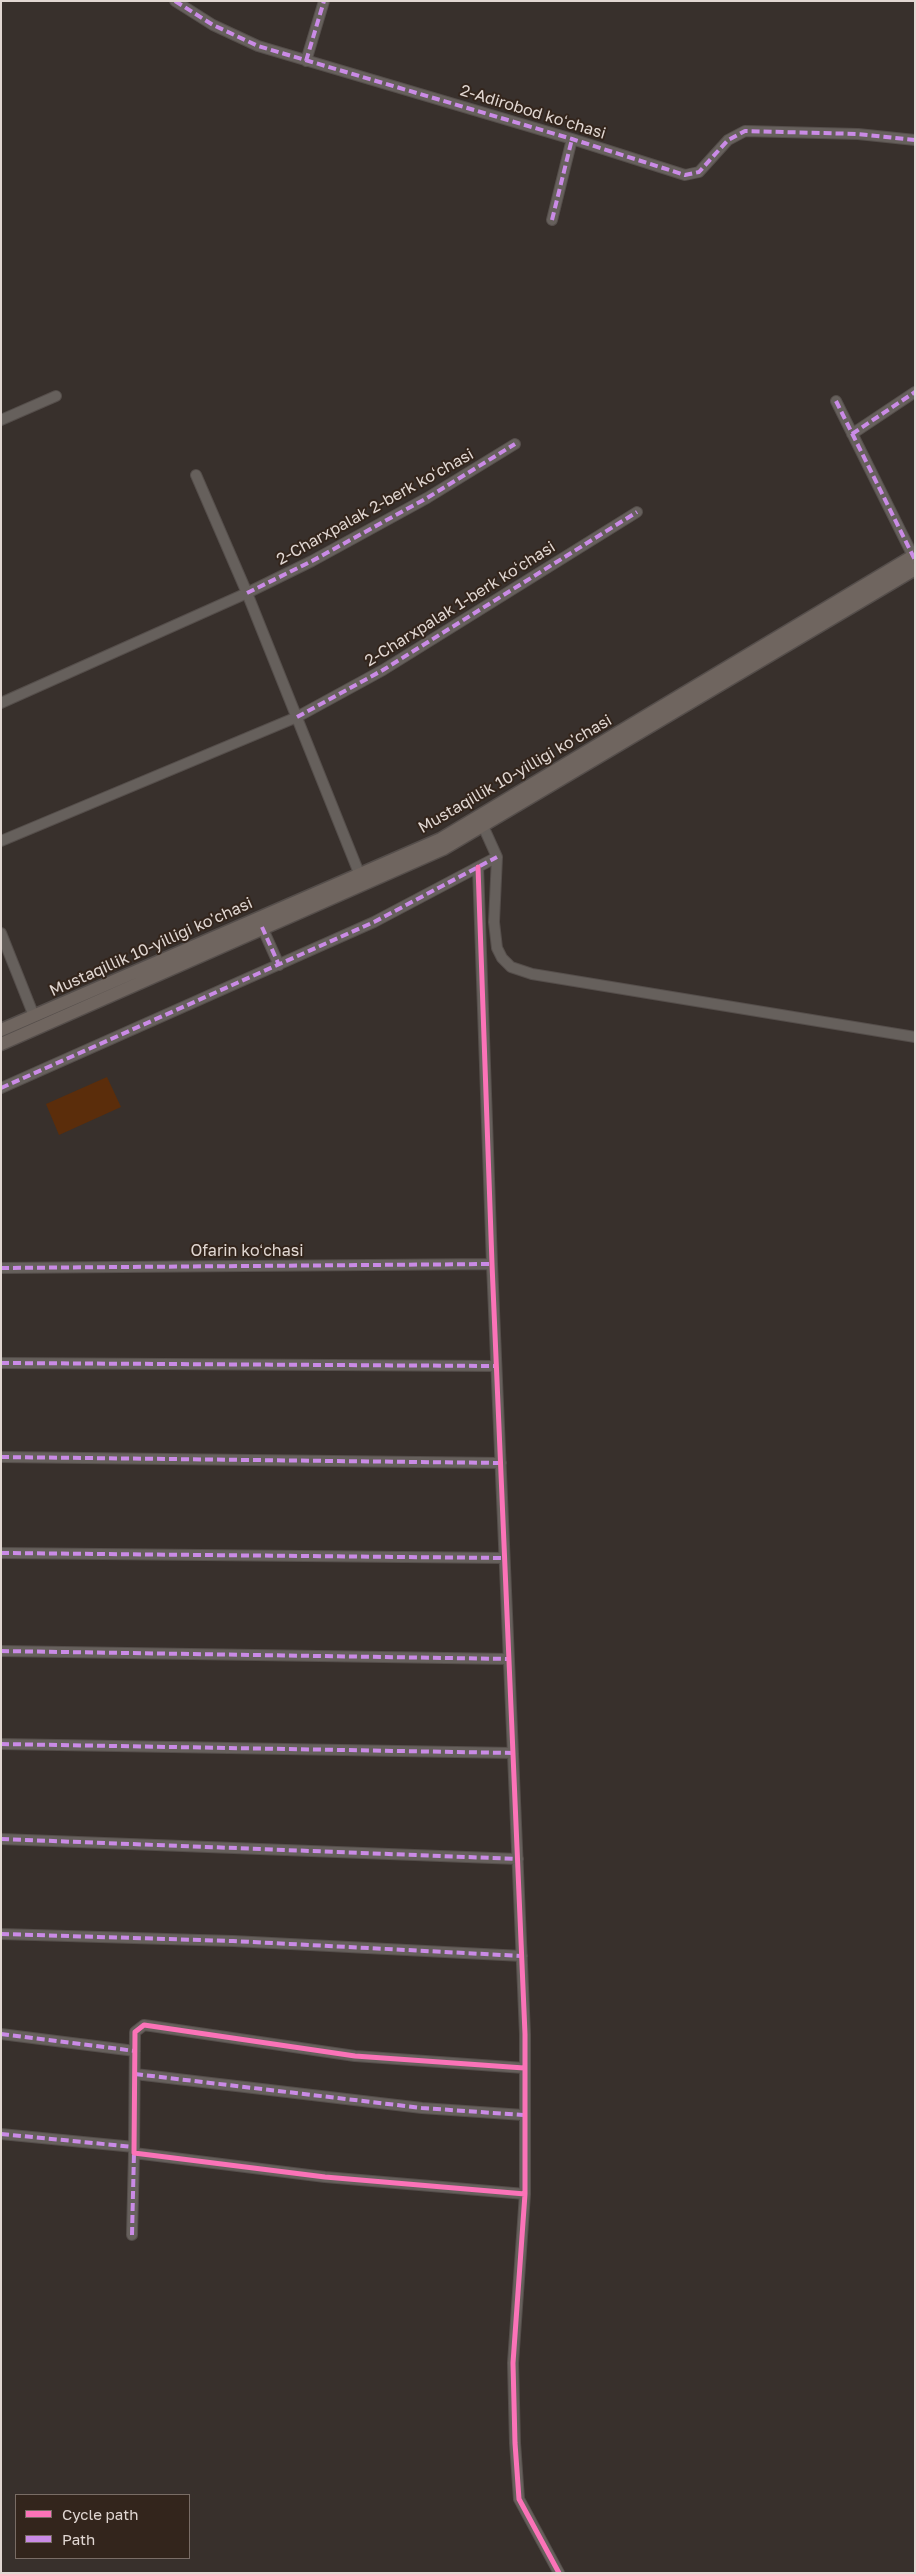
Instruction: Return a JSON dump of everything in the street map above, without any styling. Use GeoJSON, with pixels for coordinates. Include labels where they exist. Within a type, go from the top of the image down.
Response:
{"type":"FeatureCollection","features":[{"type":"Feature","properties":{"kind":"main road","name":"Mustaqillik 10-yilligi ko'chasi"},"geometry":{"type":"LineString","coordinates":[[1,1044],[265,932],[443,849],[914,560]]}},
{"type":"Feature","properties":{"kind":"main road","name":"Mustaqillik 10-yilligi ko'chasi"},"geometry":{"type":"LineString","coordinates":[[1,1030],[442,838],[914,560]]}},
{"type":"Feature","properties":{"kind":"street","name":"2-Adirobod koʻchasi"},"geometry":{"type":"LineString","coordinates":[[175,1],[236,36],[258,46],[572,139],[685,175],[699,172],[720,147],[738,134],[754,131],[858,134],[915,140]]}},
{"type":"Feature","properties":{"kind":"street"},"geometry":{"type":"LineString","coordinates":[[306,61],[324,1]]}},
{"type":"Feature","properties":{"kind":"street"},"geometry":{"type":"LineString","coordinates":[[552,220],[572,139]]}},
{"type":"Feature","properties":{"kind":"street"},"geometry":{"type":"LineString","coordinates":[[852,434],[915,392]]}},
{"type":"Feature","properties":{"kind":"street"},"geometry":{"type":"LineString","coordinates":[[1,420],[56,396]]}},
{"type":"Feature","properties":{"kind":"street"},"geometry":{"type":"LineString","coordinates":[[836,401],[914,560]]}},
{"type":"Feature","properties":{"kind":"street","name":"2-Charxpalak 2-berk koʻchasi"},"geometry":{"type":"LineString","coordinates":[[1,703],[247,593],[312,561],[427,498],[515,444]]}},
{"type":"Feature","properties":{"kind":"street"},"geometry":{"type":"LineString","coordinates":[[196,475],[247,593],[359,873]]}},
{"type":"Feature","properties":{"kind":"street","name":"2-Charxpalak 1-berk koʻchasi"},"geometry":{"type":"LineString","coordinates":[[1,841],[297,717],[383,670],[637,512]]}},
{"type":"Feature","properties":{"kind":"street"},"geometry":{"type":"LineString","coordinates":[[483,826],[497,857],[495,869],[495,930],[497,948],[502,958],[511,967],[532,974],[915,1037]]}},
{"type":"Feature","properties":{"kind":"street"},"geometry":{"type":"LineString","coordinates":[[1,1088],[374,922],[497,857]]}},
{"type":"Feature","properties":{"kind":"street"},"geometry":{"type":"LineString","coordinates":[[478,867],[496,1366],[525,2034],[523,2115],[525,2194],[512,2363],[519,2499],[559,2573]]}},
{"type":"Feature","properties":{"kind":"street"},"geometry":{"type":"LineString","coordinates":[[265,932],[279,965]]}},
{"type":"Feature","properties":{"kind":"street"},"geometry":{"type":"LineString","coordinates":[[1,933],[34,1016]]}},
{"type":"Feature","properties":{"kind":"street","name":"Ofarin koʻchasi"},"geometry":{"type":"LineString","coordinates":[[1,1268],[492,1264]]}},
{"type":"Feature","properties":{"kind":"street"},"geometry":{"type":"LineString","coordinates":[[1,1363],[496,1366]]}},
{"type":"Feature","properties":{"kind":"street"},"geometry":{"type":"LineString","coordinates":[[1,1457],[501,1463]]}},
{"type":"Feature","properties":{"kind":"street"},"geometry":{"type":"LineString","coordinates":[[1,1553],[504,1558]]}},
{"type":"Feature","properties":{"kind":"street"},"geometry":{"type":"LineString","coordinates":[[1,1650],[509,1659]]}},
{"type":"Feature","properties":{"kind":"street"},"geometry":{"type":"LineString","coordinates":[[1,1744],[513,1753]]}},
{"type":"Feature","properties":{"kind":"street"},"geometry":{"type":"LineString","coordinates":[[1,1839],[518,1859]]}},
{"type":"Feature","properties":{"kind":"street"},"geometry":{"type":"LineString","coordinates":[[1,1934],[233,1941],[522,1956]]}},
{"type":"Feature","properties":{"kind":"street"},"geometry":{"type":"LineString","coordinates":[[132,2235],[136,2074],[135,2032],[141,2026],[147,2025],[356,2056],[524,2068]]}},
{"type":"Feature","properties":{"kind":"street"},"geometry":{"type":"LineString","coordinates":[[1,2034],[135,2050]]}},
{"type":"Feature","properties":{"kind":"street"},"geometry":{"type":"LineString","coordinates":[[136,2074],[422,2108],[523,2115]]}},
{"type":"Feature","properties":{"kind":"street"},"geometry":{"type":"LineString","coordinates":[[1,2134],[134,2150],[325,2177],[525,2194]]}},
{"type":"Feature","properties":{"kind":"shaded area"},"geometry":{"type":"Polygon","coordinates":[[[107,1077],[121,1107],[59,1135],[46,1104],[107,1077]]]}},
{"type":"Feature","properties":{"kind":"marked path"},"geometry":{"type":"LineString","coordinates":[[175,1],[213,25],[258,46],[572,139],[685,175],[699,172],[728,140],[745,131],[858,134],[915,140]]}},
{"type":"Feature","properties":{"kind":"marked path"},"geometry":{"type":"LineString","coordinates":[[306,61],[324,1]]}},
{"type":"Feature","properties":{"kind":"marked path"},"geometry":{"type":"LineString","coordinates":[[552,220],[572,139]]}},
{"type":"Feature","properties":{"kind":"marked path"},"geometry":{"type":"LineString","coordinates":[[852,434],[915,392]]}},
{"type":"Feature","properties":{"kind":"marked path"},"geometry":{"type":"LineString","coordinates":[[836,401],[915,560]]}},
{"type":"Feature","properties":{"kind":"marked path"},"geometry":{"type":"LineString","coordinates":[[247,593],[312,561],[427,498],[515,444]]}},
{"type":"Feature","properties":{"kind":"marked path"},"geometry":{"type":"LineString","coordinates":[[297,717],[383,670],[637,512]]}},
{"type":"Feature","properties":{"kind":"marked path"},"geometry":{"type":"LineString","coordinates":[[1,1088],[374,922],[497,857]]}},
{"type":"Feature","properties":{"kind":"marked path"},"geometry":{"type":"LineString","coordinates":[[262,927],[279,965]]}},
{"type":"Feature","properties":{"kind":"marked path"},"geometry":{"type":"LineString","coordinates":[[1,1268],[492,1264]]}},
{"type":"Feature","properties":{"kind":"marked path"},"geometry":{"type":"LineString","coordinates":[[1,1363],[496,1366]]}},
{"type":"Feature","properties":{"kind":"marked path"},"geometry":{"type":"LineString","coordinates":[[1,1457],[501,1463]]}},
{"type":"Feature","properties":{"kind":"marked path"},"geometry":{"type":"LineString","coordinates":[[1,1553],[504,1558]]}},
{"type":"Feature","properties":{"kind":"marked path"},"geometry":{"type":"LineString","coordinates":[[1,1651],[509,1659]]}},
{"type":"Feature","properties":{"kind":"marked path"},"geometry":{"type":"LineString","coordinates":[[1,1744],[513,1753]]}},
{"type":"Feature","properties":{"kind":"marked path"},"geometry":{"type":"LineString","coordinates":[[1,1839],[518,1859]]}},
{"type":"Feature","properties":{"kind":"marked path"},"geometry":{"type":"LineString","coordinates":[[1,1934],[233,1941],[522,1956]]}},
{"type":"Feature","properties":{"kind":"marked path"},"geometry":{"type":"LineString","coordinates":[[1,2034],[135,2051]]}},
{"type":"Feature","properties":{"kind":"marked path"},"geometry":{"type":"LineString","coordinates":[[135,2074],[422,2108],[523,2115]]}},
{"type":"Feature","properties":{"kind":"marked path"},"geometry":{"type":"LineString","coordinates":[[1,2134],[134,2147]]}},
{"type":"Feature","properties":{"kind":"marked path"},"geometry":{"type":"LineString","coordinates":[[132,2235],[134,2153]]}},
{"type":"Feature","properties":{"kind":"cycle path"},"geometry":{"type":"LineString","coordinates":[[478,867],[492,1264],[525,2034],[525,2194],[513,2363],[515,2443],[519,2499],[559,2573]]}},
{"type":"Feature","properties":{"kind":"cycle path"},"geometry":{"type":"LineString","coordinates":[[524,2068],[355,2056],[144,2025],[135,2032],[134,2153],[325,2177],[525,2194]]}}]}
